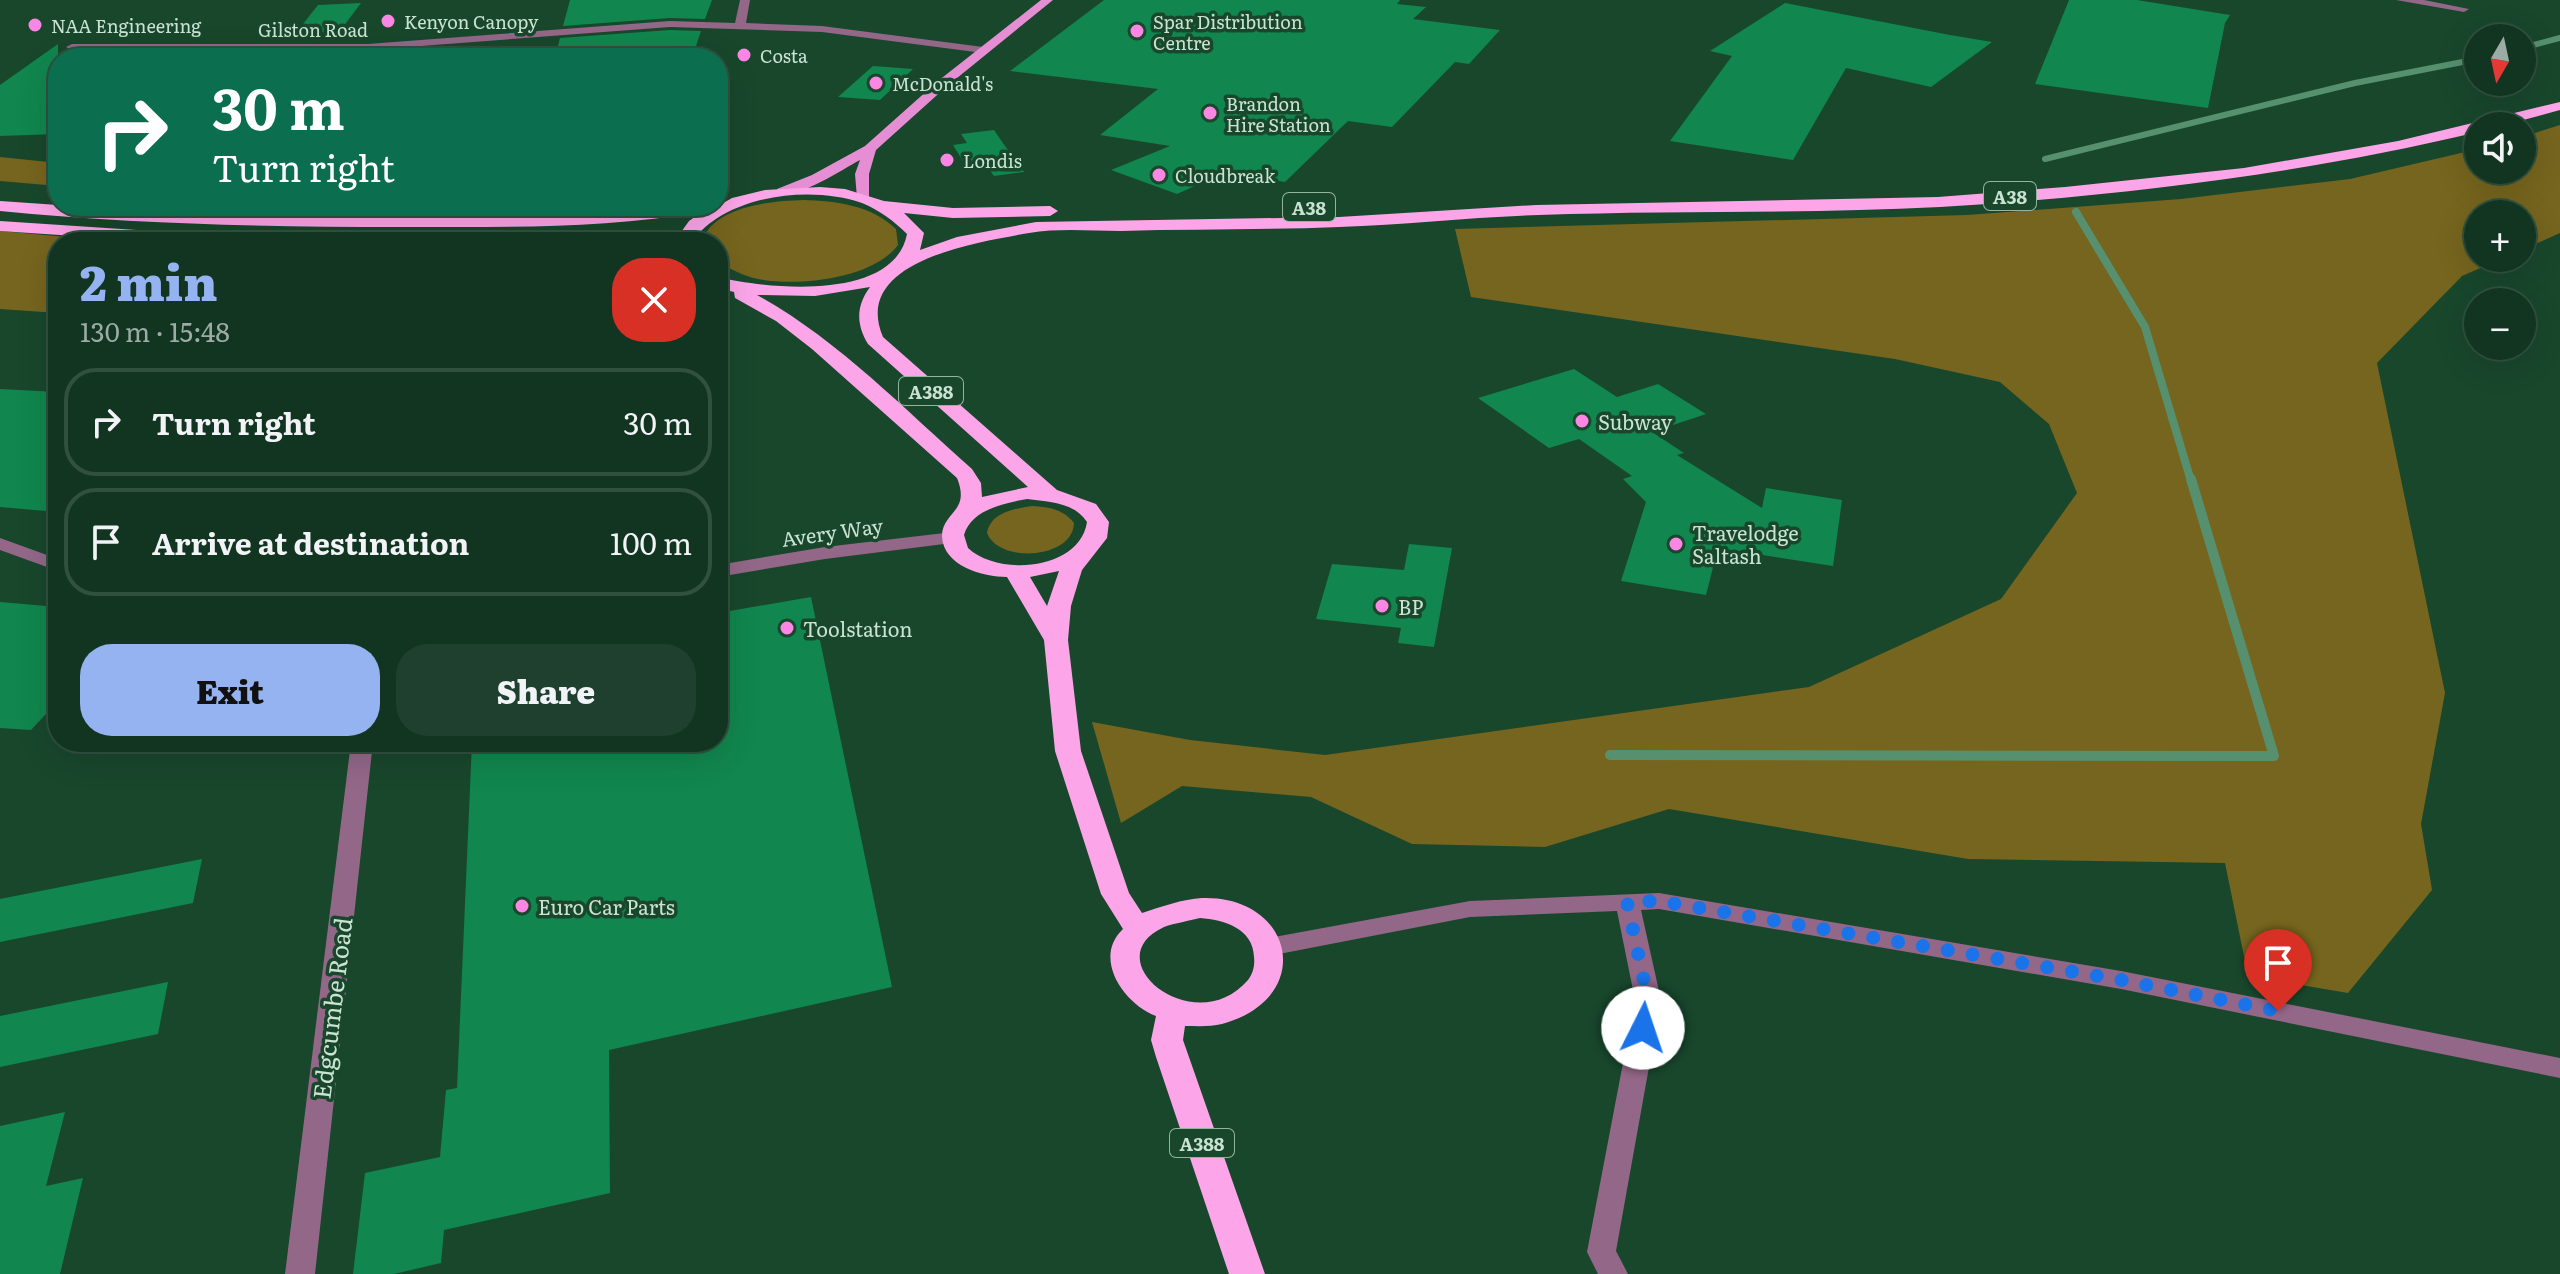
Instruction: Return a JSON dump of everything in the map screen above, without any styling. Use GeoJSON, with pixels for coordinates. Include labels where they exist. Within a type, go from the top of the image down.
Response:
{"type":"FeatureCollection","features":[{"type":"Feature","properties":{"kind":"highway","name":"A38"},"geometry":{"type":"LineString","coordinates":[[2536,112],[2560,106]]}},
{"type":"Feature","properties":{"kind":"highway","name":"A38"},"geometry":{"type":"LineString","coordinates":[[900,266],[957,242],[1036,227],[1339,222],[1536,210],[1938,202],[2244,173],[2398,146],[2464,131]]}},
{"type":"Feature","properties":{"kind":"highway"},"geometry":{"type":"LineString","coordinates":[[728,203],[782,192],[829,191],[864,198],[883,206],[916,233],[900,266],[855,283],[813,292],[763,292],[728,284]]}},
{"type":"Feature","properties":{"kind":"highway"},"geometry":{"type":"LineString","coordinates":[[728,209],[753,198]]}},
{"type":"Feature","properties":{"kind":"highway","name":"A38"},"geometry":{"type":"LineString","coordinates":[[883,206],[953,213],[1435,205],[1536,210]]}},
{"type":"Feature","properties":{"kind":"highway"},"geometry":{"type":"LineString","coordinates":[[0,206],[48,210]]}},
{"type":"Feature","properties":{"kind":"highway"},"geometry":{"type":"LineString","coordinates":[[123,216],[282,222],[551,223],[651,216]]}},
{"type":"Feature","properties":{"kind":"highway"},"geometry":{"type":"LineString","coordinates":[[689,232],[712,216]]}},
{"type":"Feature","properties":{"kind":"highway"},"geometry":{"type":"LineString","coordinates":[[0,226],[91,232]]}},
{"type":"Feature","properties":{"kind":"highway","name":"A388"},"geometry":{"type":"LineString","coordinates":[[900,266],[872,295],[868,306],[868,326],[875,340],[1049,494]]}},
{"type":"Feature","properties":{"kind":"highway","name":"A388"},"geometry":{"type":"LineString","coordinates":[[728,287],[795,326],[946,455],[972,484],[973,496],[968,512]]}},
{"type":"Feature","properties":{"kind":"highway"},"geometry":{"type":"LineString","coordinates":[[1082,555],[1040,570],[1015,572],[991,569],[971,561],[958,550],[953,538],[957,524],[968,512],[1005,496],[1049,494],[1081,503],[1098,520],[1100,531],[1095,542],[1071,570],[1059,606],[1056,640],[1068,751],[1115,894],[1137,928]]}},
{"type":"Feature","properties":{"kind":"highway"},"geometry":{"type":"LineString","coordinates":[[1015,572],[1056,640]]}},
{"type":"Feature","properties":{"kind":"highway"},"geometry":{"type":"LineString","coordinates":[[1177,910],[1223,910],[1244,918],[1260,931],[1269,947],[1271,964],[1265,981],[1251,997],[1231,1008],[1207,1014],[1159,1008],[1140,996],[1128,981],[1124,964],[1127,946],[1137,928],[1177,910]]}},
{"type":"Feature","properties":{"kind":"highway","name":"A388"},"geometry":{"type":"LineString","coordinates":[[1172,1011],[1167,1040],[1247,1274]]}},
{"type":"Feature","properties":{"kind":"main road"},"geometry":{"type":"LineString","coordinates":[[782,192],[817,178],[870,149],[983,50],[1048,0]]}},
{"type":"Feature","properties":{"kind":"main road"},"geometry":{"type":"LineString","coordinates":[[864,198],[862,174],[870,149]]}},
{"type":"Feature","properties":{"kind":"street"},"geometry":{"type":"LineString","coordinates":[[740,25],[745,0]]}},
{"type":"Feature","properties":{"kind":"street"},"geometry":{"type":"LineString","coordinates":[[2401,0],[2464,9]]}},
{"type":"Feature","properties":{"kind":"street","name":"Gilston Road"},"geometry":{"type":"LineString","coordinates":[[72,47],[417,44],[601,28],[740,25],[866,33],[983,50]]}},
{"type":"Feature","properties":{"kind":"street"},"geometry":{"type":"LineString","coordinates":[[413,48],[417,44]]}},
{"type":"Feature","properties":{"kind":"street","name":"Avery Way"},"geometry":{"type":"LineString","coordinates":[[728,569],[825,553],[953,538]]}},
{"type":"Feature","properties":{"kind":"street"},"geometry":{"type":"LineString","coordinates":[[0,544],[48,561]]}},
{"type":"Feature","properties":{"kind":"street","name":"Edgcumbe Road"},"geometry":{"type":"LineString","coordinates":[[300,1274],[361,752]]}},
{"type":"Feature","properties":{"kind":"street"},"geometry":{"type":"LineString","coordinates":[[1269,947],[1470,909],[1659,901],[2121,980],[2560,1068]]}},
{"type":"Feature","properties":{"kind":"street"},"geometry":{"type":"LineString","coordinates":[[1613,1274],[1601,1252],[1648,1000],[1627,902]]}},
{"type":"Feature","properties":{"kind":"shaded area"},"geometry":{"type":"Polygon","coordinates":[[[2560,125],[2560,233],[2536,244],[2536,200],[2464,200],[2464,272],[2471,272],[2462,276],[2377,363],[2445,693],[2421,824],[2432,890],[2348,993],[2248,976],[2225,863],[1968,859],[1669,809],[1545,847],[1412,844],[1311,797],[1182,786],[1121,823],[1092,722],[1190,740],[1325,755],[1809,687],[2001,599],[2077,493],[2049,424],[2000,382],[1895,359],[1471,297],[1455,229],[1967,215],[2181,199],[2350,179],[2464,152],[2464,184],[2536,184],[2536,133],[2560,125]]]}},
{"type":"Feature","properties":{"kind":"shaded area"},"geometry":{"type":"Polygon","coordinates":[[[0,157],[48,162],[48,185],[0,181],[0,157]]]}},
{"type":"Feature","properties":{"kind":"shaded area"},"geometry":{"type":"Polygon","coordinates":[[[803,200],[840,203],[876,214],[896,229],[898,245],[871,266],[813,281],[758,279],[728,267],[728,232],[708,230],[730,213],[775,202],[803,200]]]}},
{"type":"Feature","properties":{"kind":"shaded area"},"geometry":{"type":"Polygon","coordinates":[[[0,231],[48,235],[48,312],[0,309],[0,231]]]}},
{"type":"Feature","properties":{"kind":"shaded area"},"geometry":{"type":"Polygon","coordinates":[[[1032,506],[1060,512],[1074,523],[1070,535],[1062,544],[1035,553],[1020,553],[994,543],[987,533],[993,520],[1004,513],[1032,506]]]}},
{"type":"Feature","properties":{"kind":"building"},"geometry":{"type":"Polygon","coordinates":[[[570,0],[712,0],[705,19],[670,18],[563,26],[570,0]]]}},
{"type":"Feature","properties":{"kind":"building"},"geometry":{"type":"Polygon","coordinates":[[[1104,0],[1400,0],[1397,4],[1426,7],[1413,19],[1500,30],[1469,64],[1455,62],[1392,127],[1348,121],[1285,182],[1224,173],[1177,194],[1111,170],[1170,146],[1100,135],[1158,89],[1010,71],[1104,0]]]}},
{"type":"Feature","properties":{"kind":"building"},"geometry":{"type":"Polygon","coordinates":[[[2069,0],[2137,0],[2230,15],[2225,23],[2208,108],[2035,84],[2069,0]]]}},
{"type":"Feature","properties":{"kind":"building"},"geometry":{"type":"Polygon","coordinates":[[[361,3],[340,31],[295,34],[318,5],[361,3]]]}},
{"type":"Feature","properties":{"kind":"building"},"geometry":{"type":"Polygon","coordinates":[[[1785,3],[1992,42],[1931,87],[1846,68],[1793,160],[1670,141],[1732,56],[1710,51],[1785,3]]]}},
{"type":"Feature","properties":{"kind":"building"},"geometry":{"type":"Polygon","coordinates":[[[670,30],[701,31],[695,48],[558,48],[560,38],[670,30]]]}},
{"type":"Feature","properties":{"kind":"building"},"geometry":{"type":"Polygon","coordinates":[[[48,51],[48,134],[0,136],[0,85],[48,51]]]}},
{"type":"Feature","properties":{"kind":"building","name":"McDonald's"},"geometry":{"type":"Polygon","coordinates":[[[873,66],[913,69],[880,100],[838,97],[873,66]]]}},
{"type":"Feature","properties":{"kind":"building"},"geometry":{"type":"Polygon","coordinates":[[[994,130],[1024,172],[994,176],[988,168],[969,171],[953,145],[967,143],[961,134],[994,130]]]}},
{"type":"Feature","properties":{"kind":"building"},"geometry":{"type":"Polygon","coordinates":[[[1574,369],[1617,397],[1658,384],[1706,414],[1652,432],[1684,453],[1677,455],[1762,508],[1766,488],[1842,500],[1833,566],[1718,548],[1706,595],[1621,581],[1646,502],[1623,479],[1632,476],[1579,439],[1549,448],[1478,398],[1574,369]]]}},
{"type":"Feature","properties":{"kind":"building"},"geometry":{"type":"Polygon","coordinates":[[[0,389],[48,391],[48,511],[0,507],[0,389]]]}},
{"type":"Feature","properties":{"kind":"building"},"geometry":{"type":"Polygon","coordinates":[[[1409,544],[1452,548],[1434,647],[1398,643],[1401,628],[1316,619],[1332,564],[1404,570],[1409,544]]]}},
{"type":"Feature","properties":{"kind":"building"},"geometry":{"type":"Polygon","coordinates":[[[811,597],[892,987],[609,1050],[610,1193],[444,1230],[441,1263],[394,1274],[353,1274],[365,1173],[440,1157],[446,1090],[457,1088],[472,752],[728,752],[728,611],[811,597]]]}},
{"type":"Feature","properties":{"kind":"building"},"geometry":{"type":"Polygon","coordinates":[[[0,602],[48,606],[48,712],[31,730],[0,728],[0,602]]]}},
{"type":"Feature","properties":{"kind":"building"},"geometry":{"type":"Polygon","coordinates":[[[202,859],[193,903],[0,942],[0,899],[202,859]]]}},
{"type":"Feature","properties":{"kind":"building"},"geometry":{"type":"Polygon","coordinates":[[[168,982],[158,1034],[0,1067],[0,1016],[168,982]]]}},
{"type":"Feature","properties":{"kind":"building"},"geometry":{"type":"Polygon","coordinates":[[[65,1112],[46,1186],[83,1178],[60,1274],[0,1274],[0,1126],[65,1112]]]}},
{"type":"Feature","properties":{"kind":"waterway"},"geometry":{"type":"LineString","coordinates":[[2536,44],[2560,38]]}},
{"type":"Feature","properties":{"kind":"waterway"},"geometry":{"type":"LineString","coordinates":[[2045,159],[2355,83],[2464,62]]}},
{"type":"Feature","properties":{"kind":"waterway"},"geometry":{"type":"LineString","coordinates":[[2076,212],[2145,327],[2191,481]]}},
{"type":"Feature","properties":{"kind":"waterway"},"geometry":{"type":"LineString","coordinates":[[1610,755],[2274,756],[2191,479]]}},
{"type":"Feature","properties":{"kind":"place","name":"Kenyon Canopy"},"geometry":{"type":"Point","coordinates":[388,21]}},
{"type":"Feature","properties":{"kind":"place","name":"NAA Engineering"},"geometry":{"type":"Point","coordinates":[35,25]}},
{"type":"Feature","properties":{"kind":"place","name":"Spar Distribution Centre"},"geometry":{"type":"Point","coordinates":[1137,31]}},
{"type":"Feature","properties":{"kind":"place","name":"Costa"},"geometry":{"type":"Point","coordinates":[744,55]}},
{"type":"Feature","properties":{"kind":"place","name":"McDonald's"},"geometry":{"type":"Point","coordinates":[876,83]}},
{"type":"Feature","properties":{"kind":"place","name":"Brandon Hire Station"},"geometry":{"type":"Point","coordinates":[1210,113]}},
{"type":"Feature","properties":{"kind":"place","name":"Londis"},"geometry":{"type":"Point","coordinates":[947,160]}},
{"type":"Feature","properties":{"kind":"place","name":"Cloudbreak"},"geometry":{"type":"Point","coordinates":[1159,175]}},
{"type":"Feature","properties":{"kind":"place","name":"Subway"},"geometry":{"type":"Point","coordinates":[1582,421]}},
{"type":"Feature","properties":{"kind":"place","name":"Travelodge Saltash"},"geometry":{"type":"Point","coordinates":[1676,544]}},
{"type":"Feature","properties":{"kind":"place","name":"BP"},"geometry":{"type":"Point","coordinates":[1382,606]}},
{"type":"Feature","properties":{"kind":"place","name":"Toolstation"},"geometry":{"type":"Point","coordinates":[787,628]}},
{"type":"Feature","properties":{"kind":"place","name":"Euro Car Parts"},"geometry":{"type":"Point","coordinates":[522,906]}},
{"type":"Feature","properties":{"kind":"route"},"geometry":{"type":"LineString","coordinates":[[1643,1028],[1648,1000],[1627,902],[1659,901],[2121,980],[2278,1011]]}}]}
